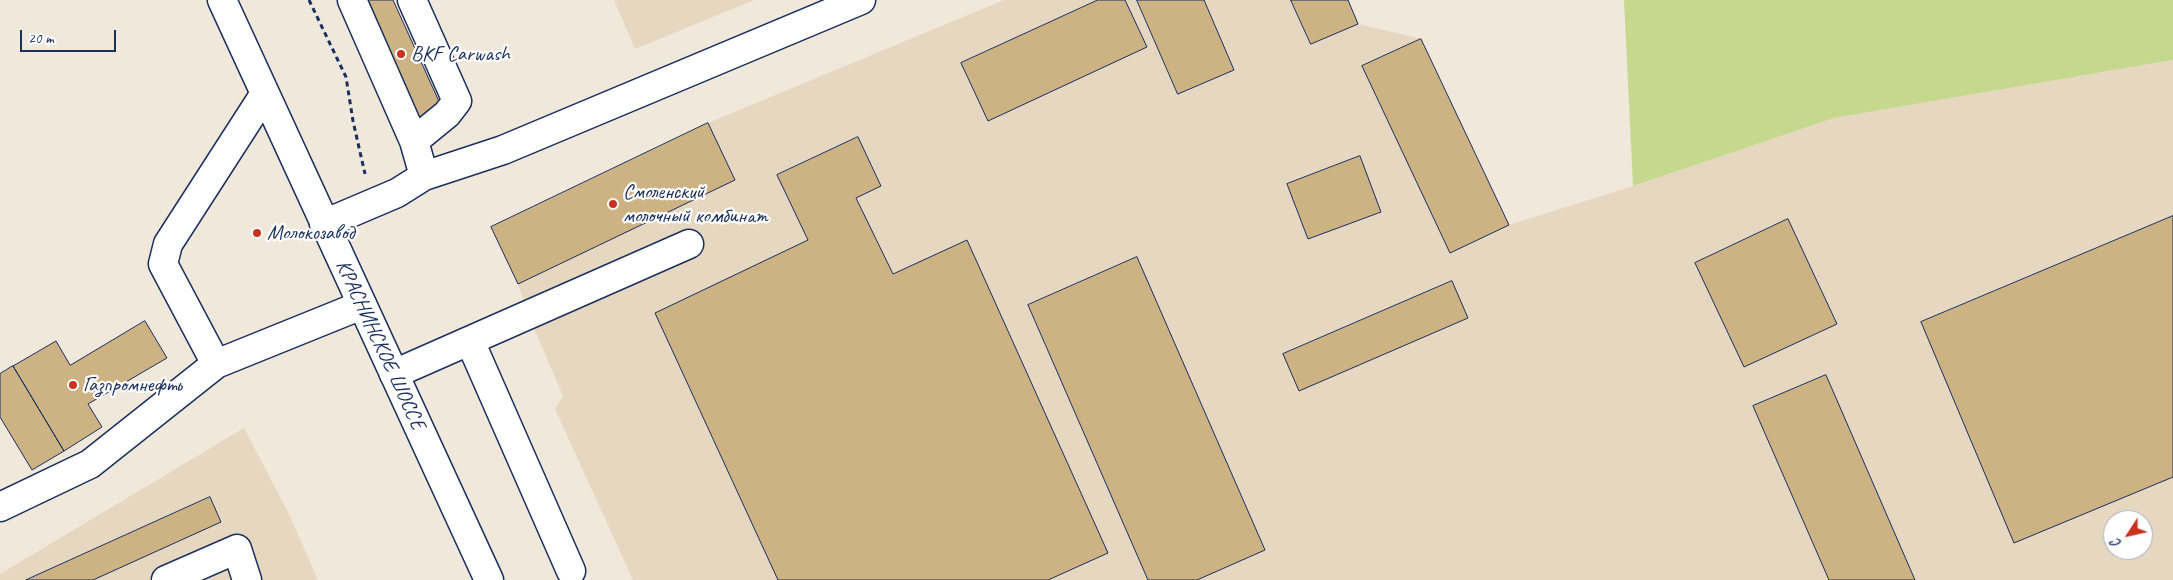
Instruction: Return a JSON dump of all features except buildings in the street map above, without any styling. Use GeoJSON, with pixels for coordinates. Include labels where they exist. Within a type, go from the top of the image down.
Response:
{"type":"FeatureCollection","features":[{"type":"Feature","properties":{"kind":"main road","name":"КРАСНИНСКОЕ ШОССЕ"},"geometry":{"type":"LineString","coordinates":[[222,0],[264,95],[489,580]]}},
{"type":"Feature","properties":{"kind":"main road"},"geometry":{"type":"LineString","coordinates":[[352,0],[414,141],[424,176]]}},
{"type":"Feature","properties":{"kind":"main road"},"geometry":{"type":"LineString","coordinates":[[412,0],[457,101],[447,114],[414,141]]}},
{"type":"Feature","properties":{"kind":"main road"},"geometry":{"type":"LineString","coordinates":[[324,224],[397,193],[424,176],[503,150],[862,0]]}},
{"type":"Feature","properties":{"kind":"main road"},"geometry":{"type":"LineString","coordinates":[[216,364],[163,264],[168,244],[264,95]]}},
{"type":"Feature","properties":{"kind":"main road"},"geometry":{"type":"LineString","coordinates":[[394,374],[689,244]]}},
{"type":"Feature","properties":{"kind":"main road"},"geometry":{"type":"LineString","coordinates":[[0,507],[90,464],[216,364],[362,305]]}},
{"type":"Feature","properties":{"kind":"main road"},"geometry":{"type":"LineString","coordinates":[[470,341],[571,571]]}},
{"type":"Feature","properties":{"kind":"main road"},"geometry":{"type":"LineString","coordinates":[[166,580],[236,549],[247,580]]}},
{"type":"Feature","properties":{"kind":"path"},"geometry":{"type":"LineString","coordinates":[[309,0],[346,77],[353,121],[368,185],[376,202]]}},
{"type":"Feature","properties":{"kind":"shaded area"},"geometry":{"type":"Polygon","coordinates":[[[614,0],[754,0],[635,49],[614,0]]]}},
{"type":"Feature","properties":{"kind":"shaded area"},"geometry":{"type":"Polygon","coordinates":[[[1004,0],[1348,0],[1359,24],[1421,39],[1509,225],[1633,186],[1834,118],[2173,60],[2173,580],[633,580],[555,409],[563,396],[533,326],[518,284],[491,227],[708,123],[1004,0]]]}},
{"type":"Feature","properties":{"kind":"shaded area"},"geometry":{"type":"Polygon","coordinates":[[[244,428],[289,514],[318,580],[0,580],[0,574],[244,428]]]}},
{"type":"Feature","properties":{"kind":"green space"},"geometry":{"type":"Polygon","coordinates":[[[1624,0],[2173,0],[2173,60],[1834,118],[1633,186],[1624,0]]]}},
{"type":"Feature","properties":{"kind":"place","name":"BKF Carwash"},"geometry":{"type":"Point","coordinates":[401,54]}},
{"type":"Feature","properties":{"kind":"place","name":"Смоленский молочный комбинат"},"geometry":{"type":"Point","coordinates":[613,204]}},
{"type":"Feature","properties":{"kind":"place","name":"Молокозавод"},"geometry":{"type":"Point","coordinates":[257,233]}},
{"type":"Feature","properties":{"kind":"place","name":"Газпромнефть"},"geometry":{"type":"Point","coordinates":[73,385]}}]}
